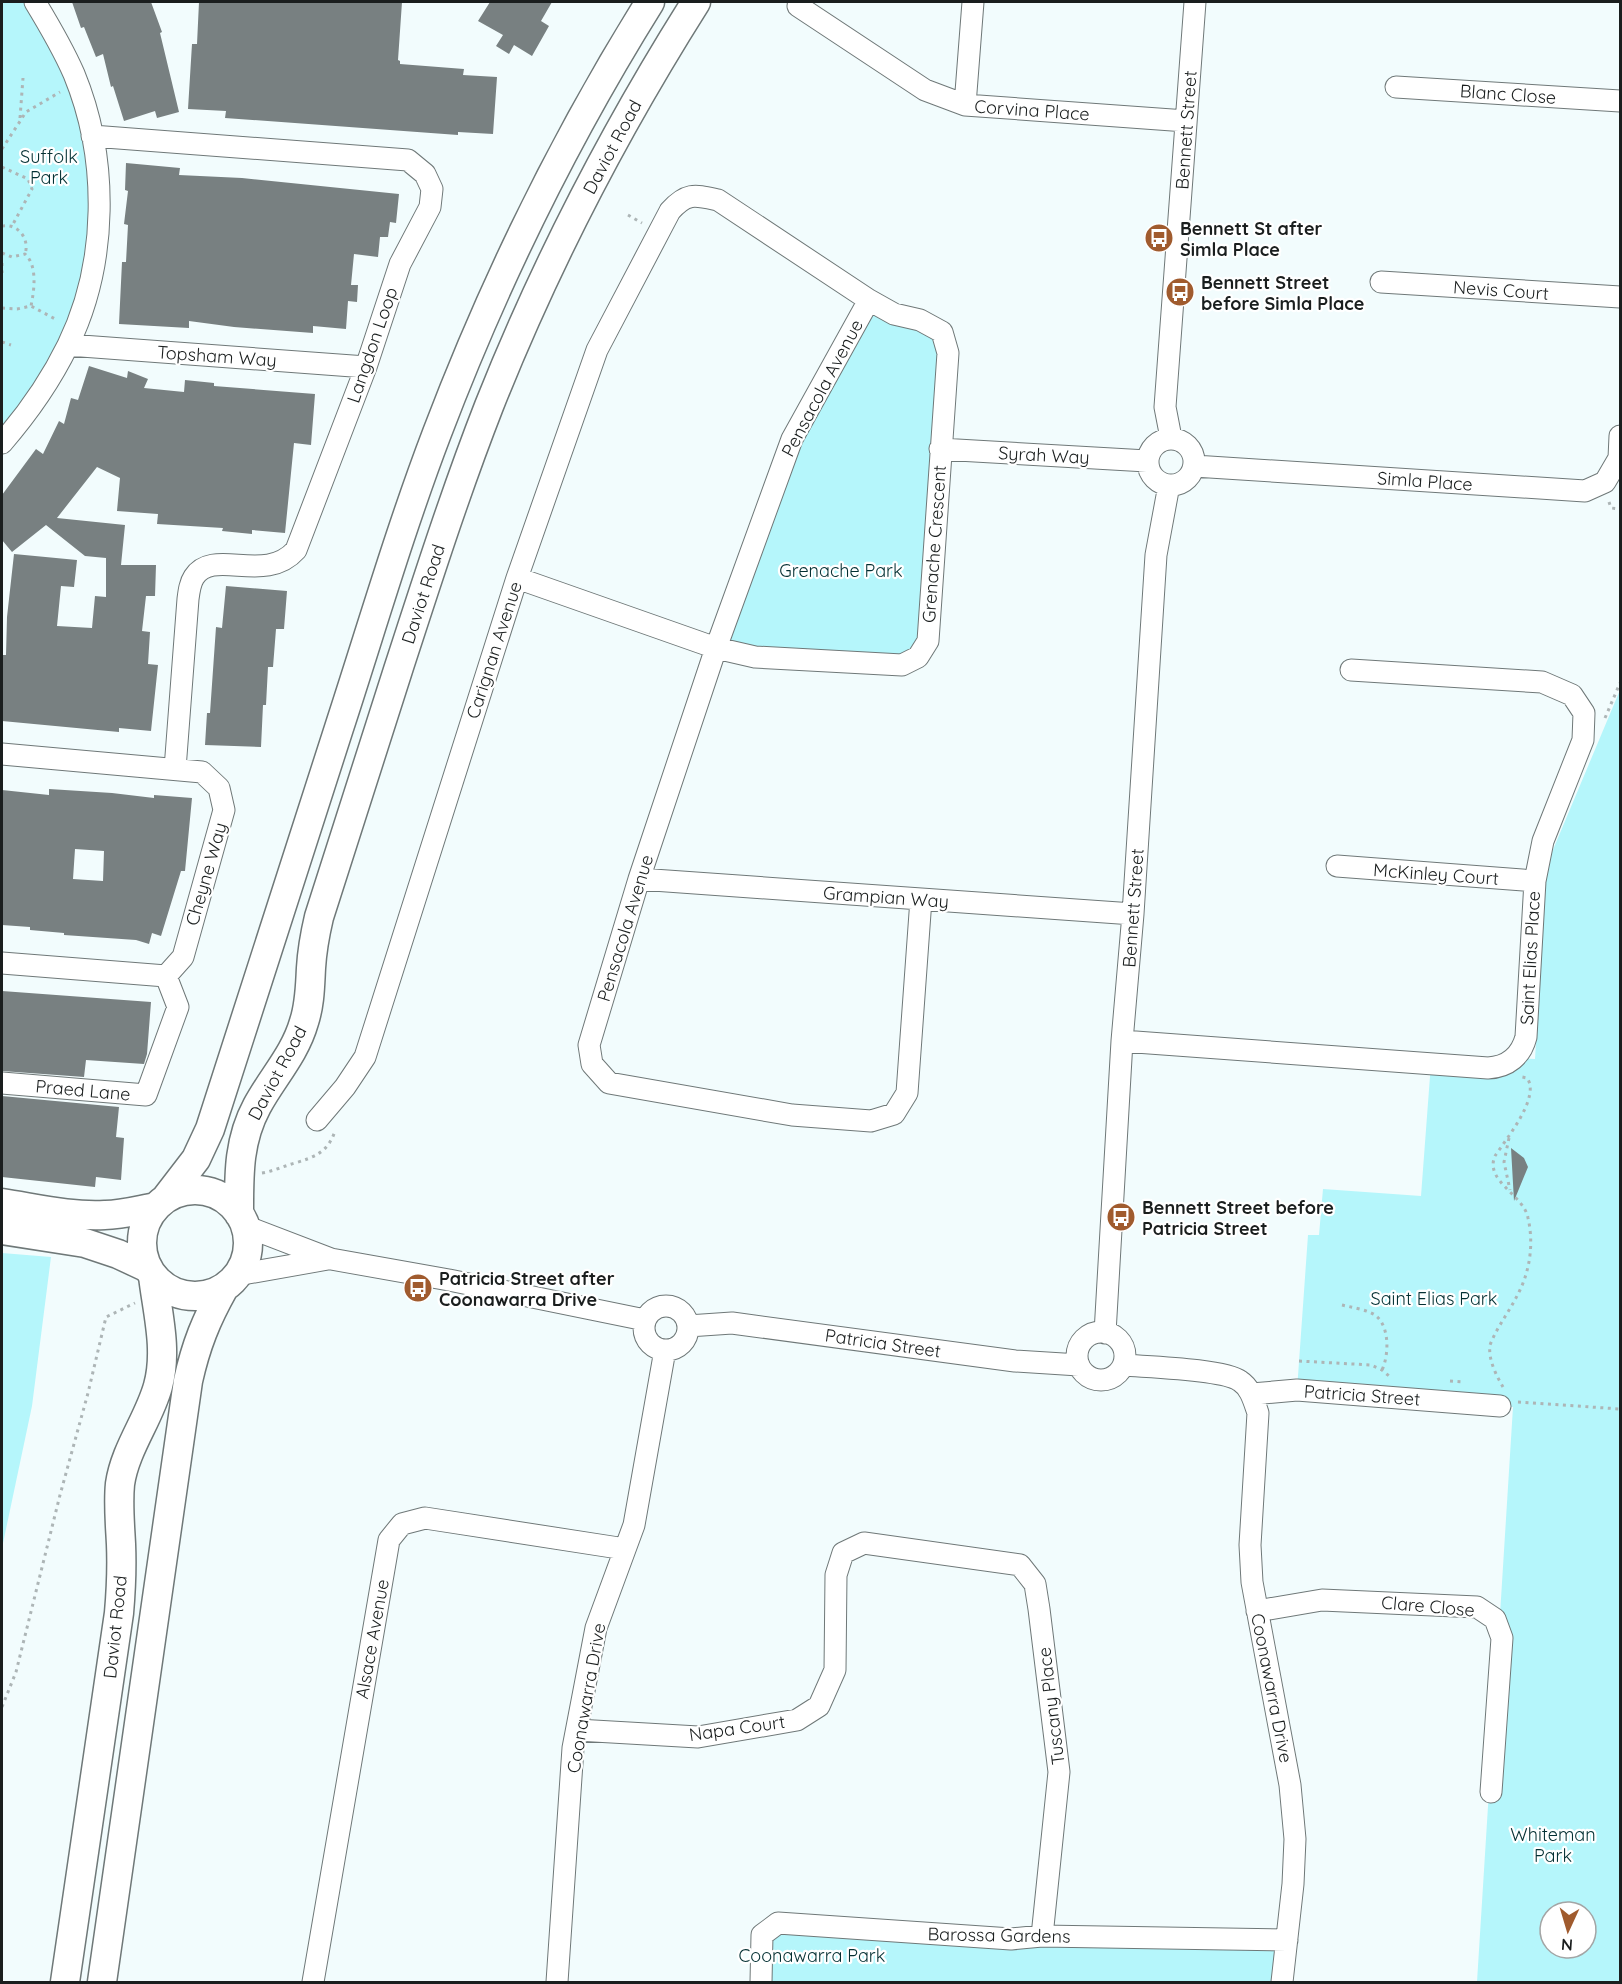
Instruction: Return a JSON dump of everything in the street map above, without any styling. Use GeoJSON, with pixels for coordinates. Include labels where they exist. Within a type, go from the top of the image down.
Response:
{"type":"FeatureCollection","features":[{"type":"Feature","properties":{"kind":"street"},"geometry":{"type":"LineString","coordinates":[[2,443],[37,400],[68,345],[84,303],[97,242],[99,175],[92,136],[74,75],[35,2]]}},
{"type":"Feature","properties":{"kind":"street","name":"Daviot Road"},"geometry":{"type":"LineString","coordinates":[[161,1202],[196,1159],[210,1129],[400,536],[449,401],[496,291],[553,172],[603,80],[650,2]]}},
{"type":"Feature","properties":{"kind":"street","name":"Daviot Road"},"geometry":{"type":"LineString","coordinates":[[242,1220],[239,1172],[245,1136],[258,1105],[289,1057],[304,1023],[309,1005],[313,951],[319,918],[426,582],[468,459],[522,328],[567,232],[633,107],[696,2]]}},
{"type":"Feature","properties":{"kind":"street"},"geometry":{"type":"LineString","coordinates":[[965,105],[973,2]]}},
{"type":"Feature","properties":{"kind":"street","name":"Bennett Street"},"geometry":{"type":"LineString","coordinates":[[1171,438],[1165,407],[1195,2]]}},
{"type":"Feature","properties":{"kind":"street","name":"Corvina Place"},"geometry":{"type":"LineString","coordinates":[[798,6],[925,90],[965,105],[1186,122]]}},
{"type":"Feature","properties":{"kind":"street","name":"Blanc Close"},"geometry":{"type":"LineString","coordinates":[[1396,87],[1620,102]]}},
{"type":"Feature","properties":{"kind":"street","name":"Langdon Loop"},"geometry":{"type":"LineString","coordinates":[[92,136],[408,160],[425,174],[432,189],[430,207],[400,264],[366,367],[296,550],[288,559],[274,565],[213,564],[202,568],[191,583],[175,769]]}},
{"type":"Feature","properties":{"kind":"street","name":"Grenache Crescent"},"geometry":{"type":"LineString","coordinates":[[516,578],[716,648],[755,657],[902,665],[918,657],[928,641],[948,353],[942,332],[920,320],[894,314],[869,300],[718,200],[696,195]]}},
{"type":"Feature","properties":{"kind":"street","name":"Carignan Avenue"},"geometry":{"type":"LineString","coordinates":[[317,1120],[345,1087],[365,1057],[516,578],[597,350],[670,211],[680,200],[696,195]]}},
{"type":"Feature","properties":{"kind":"street","name":"Nevis Court"},"geometry":{"type":"LineString","coordinates":[[1381,282],[1620,297]]}},
{"type":"Feature","properties":{"kind":"street","name":"Pensacola Avenue"},"geometry":{"type":"LineString","coordinates":[[869,300],[792,439],[716,648],[639,879],[589,1044],[592,1064],[609,1083],[792,1115],[871,1121],[894,1114],[907,1093],[921,899]]}},
{"type":"Feature","properties":{"kind":"street","name":"Topsham Way"},"geometry":{"type":"LineString","coordinates":[[68,345],[366,367]]}},
{"type":"Feature","properties":{"kind":"street","name":"Simla Place"},"geometry":{"type":"LineString","coordinates":[[1194,466],[1585,491],[1605,482],[1619,458],[1620,436]]}},
{"type":"Feature","properties":{"kind":"street"},"geometry":{"type":"LineString","coordinates":[[1171,438],[1186,444],[1192,450],[1194,466],[1185,481],[1169,485],[1160,483],[1153,477],[1147,461],[1154,445],[1171,438]]}},
{"type":"Feature","properties":{"kind":"street","name":"Syrah Way"},"geometry":{"type":"LineString","coordinates":[[940,449],[1147,461]]}},
{"type":"Feature","properties":{"kind":"street","name":"Bennett Street"},"geometry":{"type":"LineString","coordinates":[[1105,1333],[1122,1041],[1133,914],[1156,555],[1169,485]]}},
{"type":"Feature","properties":{"kind":"street","name":"Saint Elias Place"},"geometry":{"type":"LineString","coordinates":[[1122,1041],[1498,1068],[1515,1058],[1523,1048],[1526,1036],[1535,881],[1542,841],[1583,740],[1584,713],[1572,695],[1542,682],[1351,670]]}},
{"type":"Feature","properties":{"kind":"street","name":"Cheyne Way"},"geometry":{"type":"LineString","coordinates":[[2,754],[202,772],[219,789],[224,810],[183,957],[166,976]]}},
{"type":"Feature","properties":{"kind":"street","name":"McKinley Court"},"geometry":{"type":"LineString","coordinates":[[1336,866],[1535,881]]}},
{"type":"Feature","properties":{"kind":"street","name":"Grampian Way"},"geometry":{"type":"LineString","coordinates":[[639,879],[1133,914]]}},
{"type":"Feature","properties":{"kind":"street"},"geometry":{"type":"LineString","coordinates":[[2,963],[166,976]]}},
{"type":"Feature","properties":{"kind":"street","name":"Praed Lane"},"geometry":{"type":"LineString","coordinates":[[2,1083],[146,1095],[178,1007],[166,976]]}},
{"type":"Feature","properties":{"kind":"street"},"geometry":{"type":"LineString","coordinates":[[2,1203],[102,1216],[119,1214],[161,1202],[177,1193],[202,1190],[224,1199],[242,1220],[248,1239],[247,1251],[244,1264],[231,1281]]}},
{"type":"Feature","properties":{"kind":"street"},"geometry":{"type":"LineString","coordinates":[[150,1272],[142,1250],[143,1231],[150,1214],[161,1202]]}},
{"type":"Feature","properties":{"kind":"street"},"geometry":{"type":"LineString","coordinates":[[242,1220],[331,1259],[461,1282],[645,1320]]}},
{"type":"Feature","properties":{"kind":"street"},"geometry":{"type":"LineString","coordinates":[[2,1230],[85,1243],[118,1254],[150,1272],[162,1285],[173,1292],[186,1295],[199,1296],[212,1293],[231,1281],[331,1259]]}},
{"type":"Feature","properties":{"kind":"street","name":"Daviot Road"},"geometry":{"type":"LineString","coordinates":[[65,1983],[119,1613],[122,1578],[120,1483],[158,1386],[161,1369],[162,1348],[150,1272]]}},
{"type":"Feature","properties":{"kind":"street","name":"Daviot Road"},"geometry":{"type":"LineString","coordinates":[[102,1983],[188,1381],[194,1352],[203,1329],[231,1281]]}},
{"type":"Feature","properties":{"kind":"street"},"geometry":{"type":"LineString","coordinates":[[673,1307],[681,1311],[686,1318],[687,1333],[682,1343],[671,1350],[657,1348],[645,1336],[643,1328],[645,1320],[657,1308],[673,1307]]}},
{"type":"Feature","properties":{"kind":"street","name":"Patricia Street"},"geometry":{"type":"LineString","coordinates":[[688,1326],[732,1323],[1015,1361],[1079,1365]]}},
{"type":"Feature","properties":{"kind":"street"},"geometry":{"type":"LineString","coordinates":[[1097,1333],[1113,1336],[1124,1348],[1124,1365],[1113,1377],[1097,1380],[1083,1372],[1079,1365],[1079,1348],[1083,1341],[1097,1333]]}},
{"type":"Feature","properties":{"kind":"street","name":"Coonawarra Drive"},"geometry":{"type":"LineString","coordinates":[[557,1983],[576,1730],[596,1629],[634,1525],[665,1350]]}},
{"type":"Feature","properties":{"kind":"street"},"geometry":{"type":"LineString","coordinates":[[1124,1365],[1218,1373],[1240,1380],[1252,1394]]}},
{"type":"Feature","properties":{"kind":"street","name":"Patricia Street"},"geometry":{"type":"LineString","coordinates":[[1252,1394],[1296,1390],[1503,1399]]}},
{"type":"Feature","properties":{"kind":"street","name":"Coonawarra Drive"},"geometry":{"type":"LineString","coordinates":[[1252,1394],[1258,1413],[1250,1545],[1252,1582],[1290,1785],[1294,1828],[1293,1884],[1282,1983]]}},
{"type":"Feature","properties":{"kind":"street","name":"Alsace Avenue"},"geometry":{"type":"LineString","coordinates":[[313,1983],[389,1540],[402,1524],[425,1518],[625,1548]]}},
{"type":"Feature","properties":{"kind":"street","name":"Napa Court"},"geometry":{"type":"LineString","coordinates":[[576,1730],[698,1737],[797,1720],[819,1706],[834,1670],[836,1575],[843,1553],[864,1543],[937,1554]]}},
{"type":"Feature","properties":{"kind":"street","name":"Tuscany Place"},"geometry":{"type":"LineString","coordinates":[[937,1554],[1020,1565],[1035,1584],[1059,1772],[1042,1936]]}},
{"type":"Feature","properties":{"kind":"street","name":"Clare Close"},"geometry":{"type":"LineString","coordinates":[[1257,1611],[1322,1600],[1477,1607],[1495,1619],[1502,1638],[1491,1792]]}},
{"type":"Feature","properties":{"kind":"street","name":"Barossa Gardens"},"geometry":{"type":"LineString","coordinates":[[761,1983],[762,1935],[778,1923],[1011,1939],[1042,1936],[1287,1940]]}},
{"type":"Feature","properties":{"kind":"path"},"geometry":{"type":"LineString","coordinates":[[19,122],[23,78]]}},
{"type":"Feature","properties":{"kind":"path"},"geometry":{"type":"LineString","coordinates":[[2,149],[26,112],[60,92]]}},
{"type":"Feature","properties":{"kind":"path"},"geometry":{"type":"LineString","coordinates":[[2,167],[28,179],[32,189],[12,226]]}},
{"type":"Feature","properties":{"kind":"path"},"geometry":{"type":"LineString","coordinates":[[2,226],[12,226],[26,239],[26,254],[33,266],[31,306]]}},
{"type":"Feature","properties":{"kind":"path"},"geometry":{"type":"LineString","coordinates":[[2,253],[12,257],[26,254]]}},
{"type":"Feature","properties":{"kind":"path"},"geometry":{"type":"LineString","coordinates":[[2,263],[2,273]]}},
{"type":"Feature","properties":{"kind":"path"},"geometry":{"type":"LineString","coordinates":[[2,308],[17,309],[31,306],[59,321]]}},
{"type":"Feature","properties":{"kind":"path"},"geometry":{"type":"LineString","coordinates":[[2,342],[11,345]]}},
{"type":"Feature","properties":{"kind":"path"},"geometry":{"type":"LineString","coordinates":[[1503,1399],[1489,1350],[1524,1281],[1531,1242],[1527,1212],[1496,1176],[1492,1164],[1528,1102],[1531,1087],[1529,1081]]}},
{"type":"Feature","properties":{"kind":"path"},"geometry":{"type":"LineString","coordinates":[[1511,1191],[1504,1162],[1512,1129]]}},
{"type":"Feature","properties":{"kind":"path"},"geometry":{"type":"LineString","coordinates":[[2,1707],[16,1672],[106,1317],[136,1302]]}},
{"type":"Feature","properties":{"kind":"path"},"geometry":{"type":"LineString","coordinates":[[1342,1305],[1375,1315],[1383,1326],[1387,1340],[1386,1362],[1382,1370]]}},
{"type":"Feature","properties":{"kind":"path"},"geometry":{"type":"LineString","coordinates":[[1526,1403],[1620,1409]]}},
{"type":"Feature","properties":{"kind":"green space","name":"Suffolk Park"},"geometry":{"type":"Polygon","coordinates":[[[2,2],[35,2],[98,163],[84,303],[2,443],[2,2]]]}},
{"type":"Feature","properties":{"kind":"green space","name":"Grenache Park"},"geometry":{"type":"Polygon","coordinates":[[[869,300],[942,332],[918,657],[716,648],[792,439],[869,300]]]}},
{"type":"Feature","properties":{"kind":"green space","name":"Whiteman Park"},"geometry":{"type":"Polygon","coordinates":[[[1620,690],[1620,1982],[1477,1982],[1513,1407],[1297,1390],[1308,1235],[1319,1235],[1323,1189],[1421,1196],[1431,1063],[1535,1059],[1547,864],[1620,690]]]}},
{"type":"Feature","properties":{"kind":"green space"},"geometry":{"type":"Polygon","coordinates":[[[2,1253],[51,1257],[32,1406],[2,1548],[2,1253]]]}},
{"type":"Feature","properties":{"kind":"green space","name":"Coonawarra Park"},"geometry":{"type":"Polygon","coordinates":[[[782,1926],[1287,1940],[1282,1982],[761,1982],[762,1935],[782,1926]]]}},
{"type":"Feature","properties":{"kind":"building"},"geometry":{"type":"Polygon","coordinates":[[[72,2],[151,2],[162,32],[160,33],[179,112],[157,118],[155,111],[124,121],[113,86],[111,87],[103,54],[96,57],[84,27],[81,28],[72,2]]]}},
{"type":"Feature","properties":{"kind":"building"},"geometry":{"type":"Polygon","coordinates":[[[199,2],[402,2],[398,60],[400,64],[464,69],[463,75],[497,77],[493,134],[458,132],[458,135],[225,118],[226,111],[188,109],[192,44],[197,44],[199,2]]]}},
{"type":"Feature","properties":{"kind":"building"},"geometry":{"type":"Polygon","coordinates":[[[490,2],[552,2],[541,21],[549,26],[532,56],[514,45],[509,54],[496,46],[503,35],[478,21],[490,2]]]}},
{"type":"Feature","properties":{"kind":"building"},"geometry":{"type":"Polygon","coordinates":[[[126,163],[180,168],[179,175],[242,178],[399,194],[396,223],[390,222],[388,237],[380,237],[378,257],[354,254],[351,285],[358,285],[357,302],[348,301],[346,329],[313,326],[313,333],[189,321],[189,328],[119,324],[122,262],[126,262],[128,225],[124,224],[128,191],[125,190],[126,163]]]}},
{"type":"Feature","properties":{"kind":"building"},"geometry":{"type":"Polygon","coordinates":[[[89,366],[127,378],[128,371],[148,379],[144,388],[184,392],[185,380],[214,383],[214,386],[315,394],[311,445],[294,443],[285,533],[252,530],[252,534],[222,531],[223,528],[157,524],[158,514],[117,511],[120,478],[97,467],[57,518],[125,525],[121,565],[156,565],[155,596],[146,596],[142,631],[150,632],[148,664],[158,665],[151,731],[119,728],[119,732],[2,721],[2,655],[6,655],[7,617],[14,554],[77,560],[74,587],[61,586],[57,626],[92,628],[95,596],[106,597],[106,558],[85,556],[46,525],[12,552],[2,540],[2,495],[36,449],[43,454],[59,421],[64,424],[71,398],[78,400],[89,366]]]}},
{"type":"Feature","properties":{"kind":"building"},"geometry":{"type":"Polygon","coordinates":[[[226,586],[287,591],[284,629],[276,629],[273,667],[268,667],[261,747],[205,745],[207,713],[210,713],[216,627],[222,628],[226,586]]]}},
{"type":"Feature","properties":{"kind":"building"},"geometry":{"type":"Polygon","coordinates":[[[49,789],[154,798],[154,795],[192,798],[185,871],[181,871],[161,936],[152,933],[149,944],[136,940],[64,935],[64,933],[30,930],[30,927],[2,925],[2,790],[49,795],[49,789]],[[75,849],[73,879],[103,881],[104,851],[75,849]]]}},
{"type":"Feature","properties":{"kind":"building"},"geometry":{"type":"Polygon","coordinates":[[[2,991],[151,1002],[147,1054],[144,1064],[86,1060],[84,1077],[2,1071],[2,991]]]}},
{"type":"Feature","properties":{"kind":"building"},"geometry":{"type":"Polygon","coordinates":[[[2,1096],[119,1107],[116,1137],[124,1138],[121,1180],[96,1177],[95,1187],[2,1177],[2,1096]]]}},
{"type":"Feature","properties":{"kind":"building"},"geometry":{"type":"Polygon","coordinates":[[[1511,1148],[1524,1158],[1528,1167],[1514,1201],[1511,1148]]]}},
{"type":"Feature","properties":{"kind":"place","name":"Bennett St after Simla Place"},"geometry":{"type":"Point","coordinates":[1159,238]}},
{"type":"Feature","properties":{"kind":"place","name":"Bennett Street before Simla Place"},"geometry":{"type":"Point","coordinates":[1180,292]}},
{"type":"Feature","properties":{"kind":"place","name":"Bennett Street before Patricia Street"},"geometry":{"type":"Point","coordinates":[1121,1217]}},
{"type":"Feature","properties":{"kind":"place","name":"Patricia Street after Coonawarra Drive"},"geometry":{"type":"Point","coordinates":[418,1288]}},
{"type":"Feature","properties":{"kind":"park label","name":"Saint Elias Park"},"geometry":{"type":"Point","coordinates":[1434,1298]}}]}
